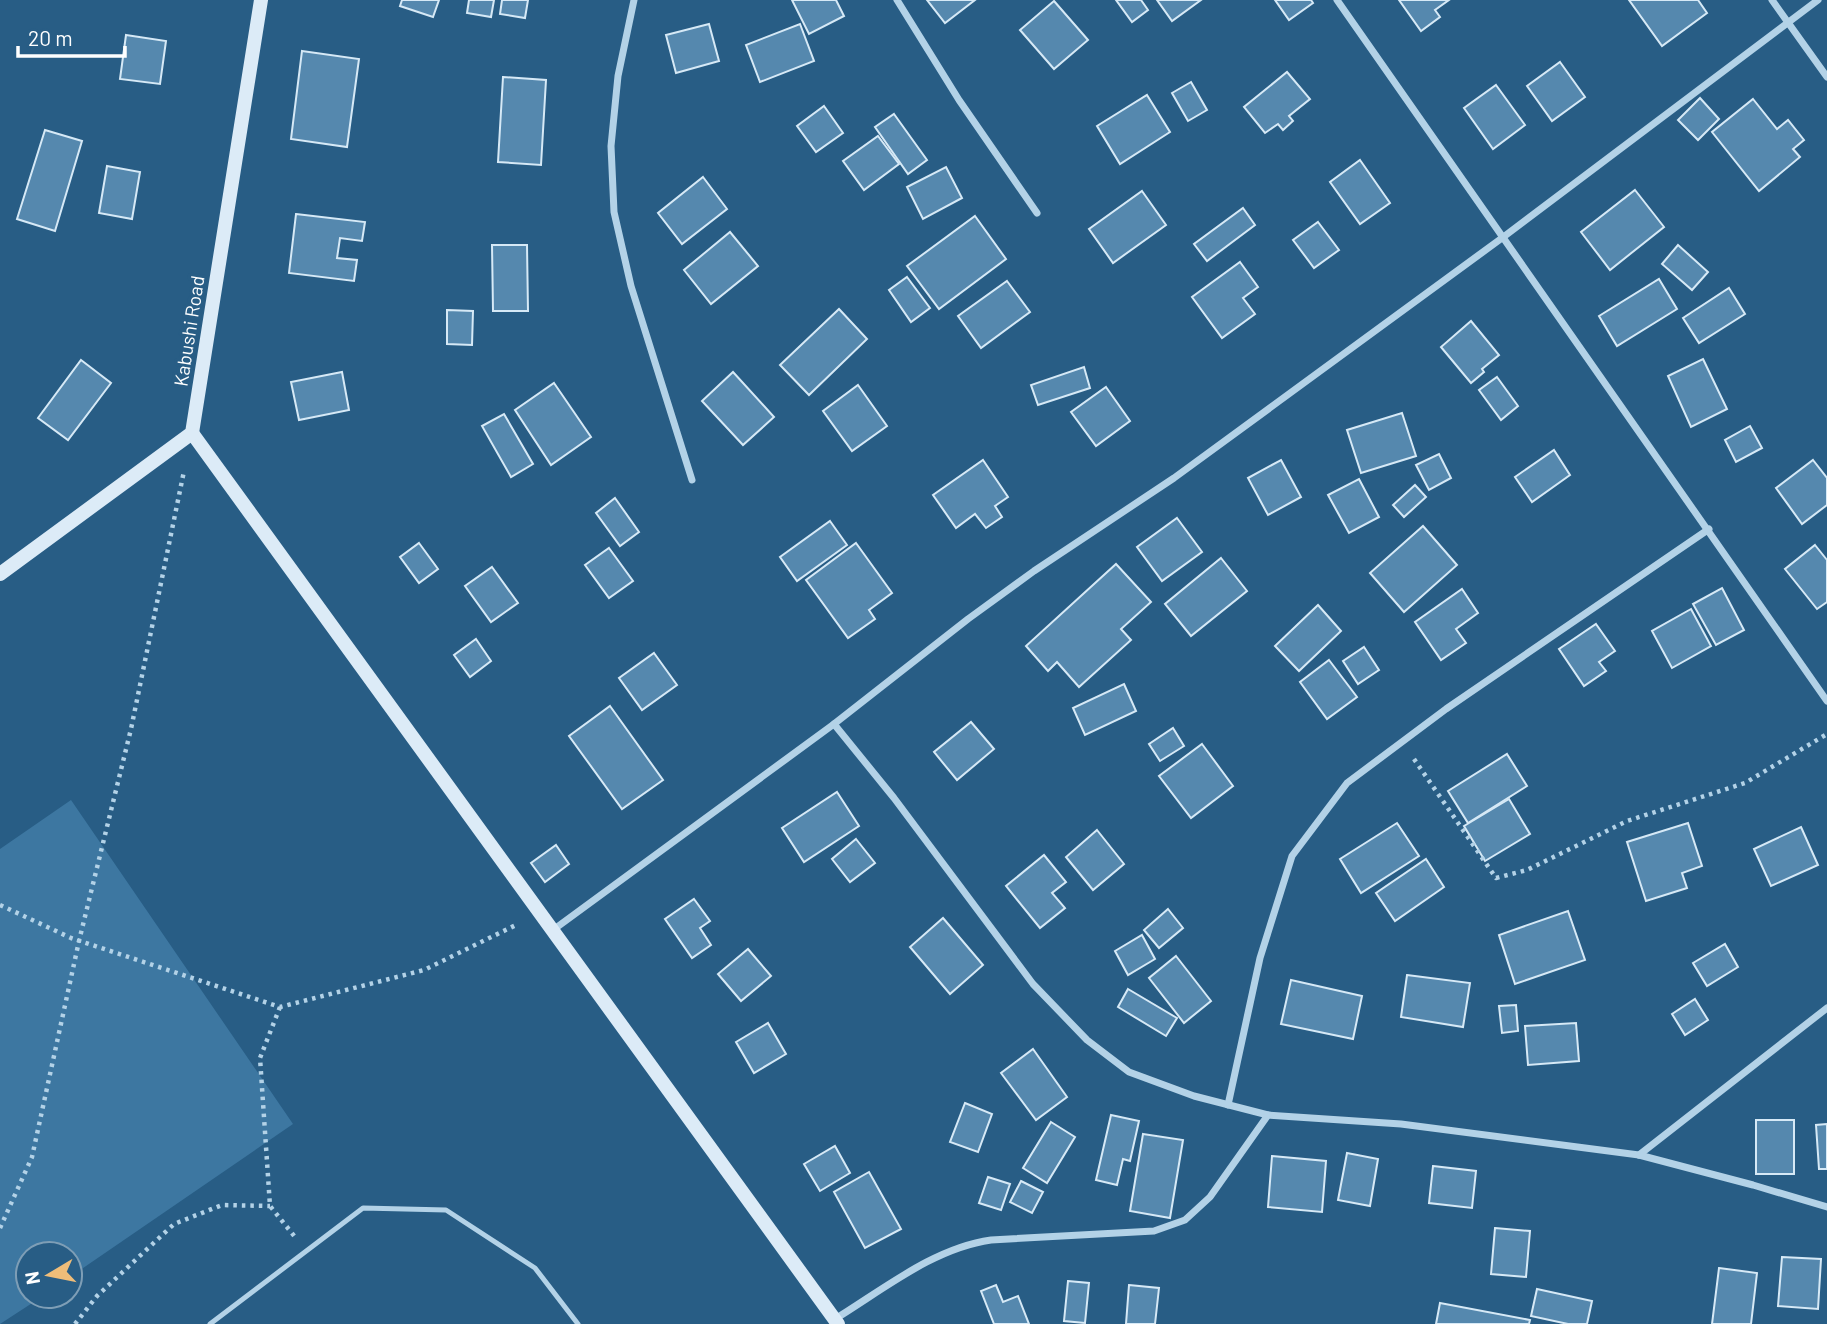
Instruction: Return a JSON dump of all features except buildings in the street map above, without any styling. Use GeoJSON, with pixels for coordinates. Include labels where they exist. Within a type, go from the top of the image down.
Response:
{"type":"FeatureCollection","features":[{"type":"Feature","properties":{"kind":"main road","name":"Kabushi Road"},"geometry":{"type":"LineString","coordinates":[[192,433],[261,0]]}},
{"type":"Feature","properties":{"kind":"main road"},"geometry":{"type":"LineString","coordinates":[[0,574],[192,433],[837,1322]]}},
{"type":"Feature","properties":{"kind":"street"},"geometry":{"type":"LineString","coordinates":[[634,0],[618,76],[611,146],[614,212],[631,286],[692,480]]}},
{"type":"Feature","properties":{"kind":"street"},"geometry":{"type":"LineString","coordinates":[[897,0],[959,100],[1037,213]]}},
{"type":"Feature","properties":{"kind":"street"},"geometry":{"type":"LineString","coordinates":[[1337,0],[1827,701]]}},
{"type":"Feature","properties":{"kind":"street"},"geometry":{"type":"LineString","coordinates":[[1772,0],[1827,77]]}},
{"type":"Feature","properties":{"kind":"street"},"geometry":{"type":"LineString","coordinates":[[553,930],[834,724],[968,619],[1034,571],[1174,478],[1503,238],[1818,0]]}},
{"type":"Feature","properties":{"kind":"street"},"geometry":{"type":"LineString","coordinates":[[1228,1105],[1259,958],[1292,856],[1347,783],[1401,740],[1709,529]]}},
{"type":"Feature","properties":{"kind":"street"},"geometry":{"type":"LineString","coordinates":[[834,724],[894,798],[1033,984],[1087,1040],[1129,1072],[1195,1096],[1268,1115],[1401,1124],[1639,1155],[1827,1207]]}},
{"type":"Feature","properties":{"kind":"street"},"geometry":{"type":"LineString","coordinates":[[1639,1155],[1827,1009]]}},
{"type":"Feature","properties":{"kind":"street"},"geometry":{"type":"LineString","coordinates":[[837,1322],[944,1253],[969,1243],[1154,1231],[1185,1220],[1210,1197],[1268,1115]]}},
{"type":"Feature","properties":{"kind":"lane"},"geometry":{"type":"LineString","coordinates":[[211,1324],[363,1208],[446,1210],[535,1268],[578,1324]]}},
{"type":"Feature","properties":{"kind":"path"},"geometry":{"type":"LineString","coordinates":[[0,1228],[32,1157],[79,941],[131,729],[192,433]]}},
{"type":"Feature","properties":{"kind":"path"},"geometry":{"type":"LineString","coordinates":[[1401,740],[1496,878],[1527,870],[1627,821],[1745,783],[1827,734]]}},
{"type":"Feature","properties":{"kind":"path"},"geometry":{"type":"LineString","coordinates":[[0,905],[79,941],[281,1007],[424,970],[541,913]]}},
{"type":"Feature","properties":{"kind":"path"},"geometry":{"type":"LineString","coordinates":[[281,1007],[260,1058],[270,1206],[307,1251]]}},
{"type":"Feature","properties":{"kind":"path"},"geometry":{"type":"LineString","coordinates":[[75,1324],[97,1296],[174,1224],[222,1205],[270,1206]]}},
{"type":"Feature","properties":{"kind":"shaded area"},"geometry":{"type":"Polygon","coordinates":[[[71,800],[293,1124],[84,1267],[84,1240],[14,1240],[14,1310],[22,1310],[0,1324],[0,849],[71,800]]]}}]}
